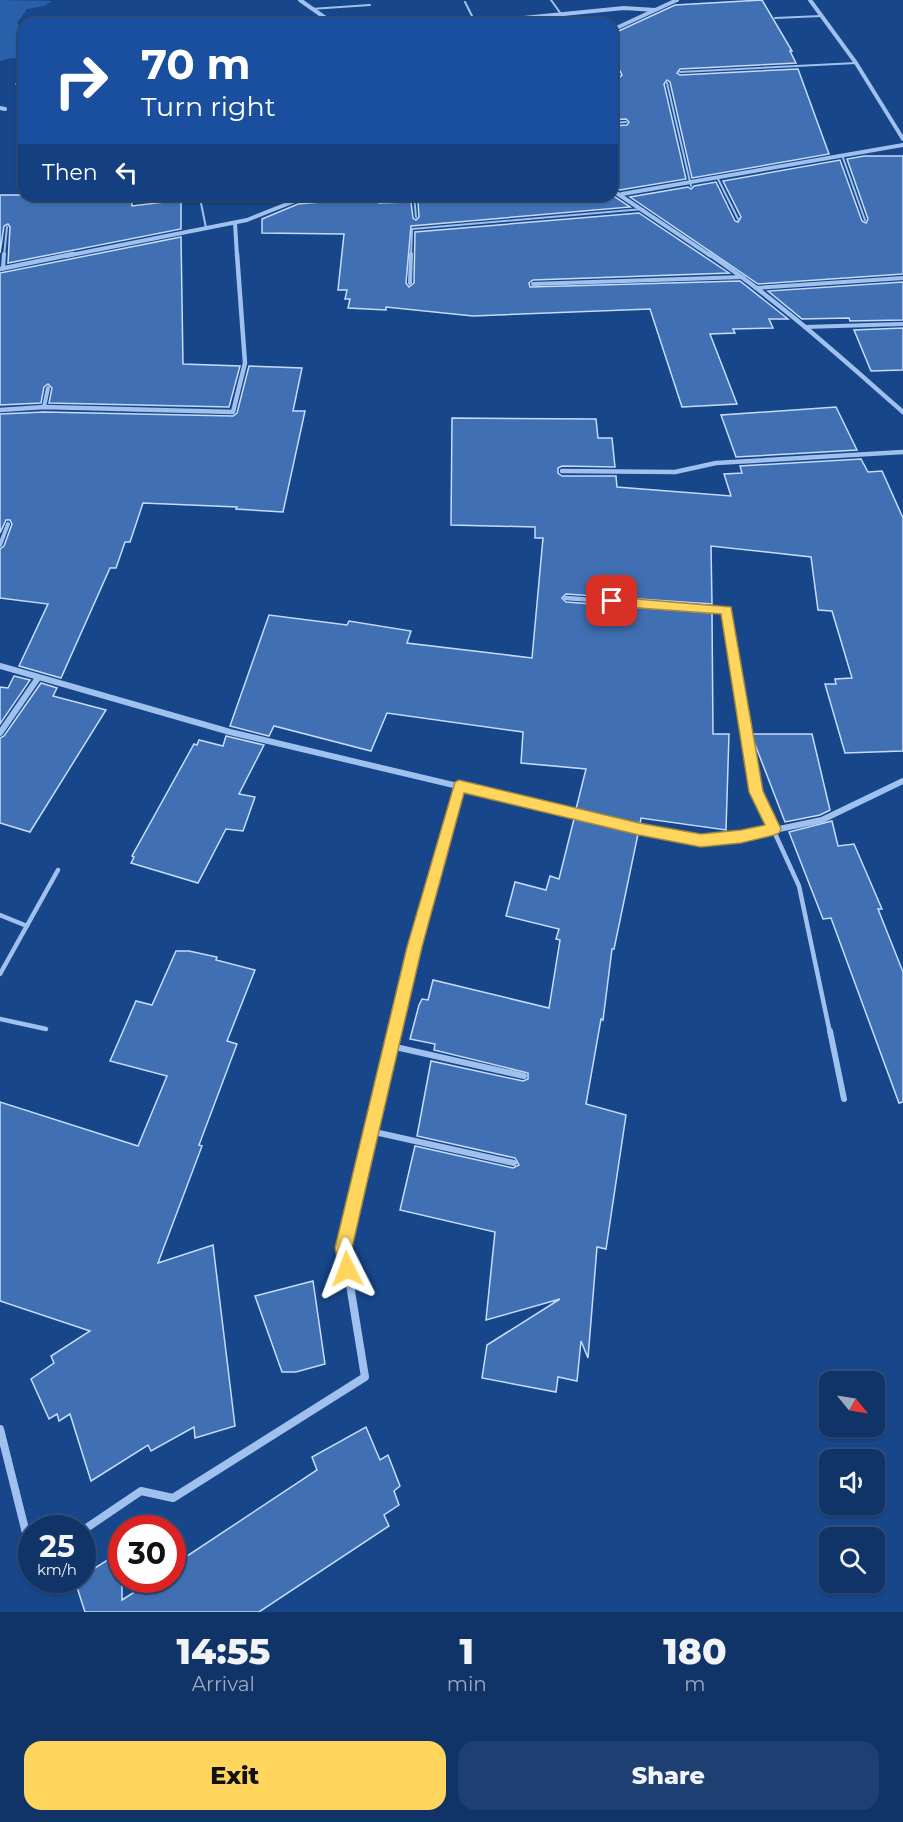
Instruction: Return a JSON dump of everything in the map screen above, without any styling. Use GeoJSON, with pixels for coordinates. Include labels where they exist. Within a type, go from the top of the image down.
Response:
{"type":"FeatureCollection","features":[{"type":"Feature","properties":{"kind":"street"},"geometry":{"type":"LineString","coordinates":[[300,0],[325,18]]}},
{"type":"Feature","properties":{"kind":"street"},"geometry":{"type":"LineString","coordinates":[[618,27],[676,0]]}},
{"type":"Feature","properties":{"kind":"street"},"geometry":{"type":"LineString","coordinates":[[810,0],[856,63],[903,139]]}},
{"type":"Feature","properties":{"kind":"street"},"geometry":{"type":"LineString","coordinates":[[518,18],[624,8],[656,10]]}},
{"type":"Feature","properties":{"kind":"street"},"geometry":{"type":"LineString","coordinates":[[621,194],[691,186],[903,145]]}},
{"type":"Feature","properties":{"kind":"street"},"geometry":{"type":"LineString","coordinates":[[618,193],[743,277],[903,412]]}},
{"type":"Feature","properties":{"kind":"street"},"geometry":{"type":"LineString","coordinates":[[2,268],[235,223],[295,201]]}},
{"type":"Feature","properties":{"kind":"street"},"geometry":{"type":"LineString","coordinates":[[0,410],[44,407],[233,412],[245,363],[235,223]]}},
{"type":"Feature","properties":{"kind":"street"},"geometry":{"type":"LineString","coordinates":[[562,471],[675,472],[716,464],[903,452]]}},
{"type":"Feature","properties":{"kind":"street"},"geometry":{"type":"LineString","coordinates":[[0,666],[230,732],[639,829],[701,841],[741,837],[822,820],[903,781]]}},
{"type":"Feature","properties":{"kind":"street"},"geometry":{"type":"LineString","coordinates":[[0,733],[39,678]]}},
{"type":"Feature","properties":{"kind":"street"},"geometry":{"type":"LineString","coordinates":[[96,1521],[141,1491],[173,1498],[365,1377],[344,1248],[414,947],[459,786]]}},
{"type":"Feature","properties":{"kind":"street"},"geometry":{"type":"LineString","coordinates":[[0,1428],[22,1515]]}},
{"type":"Feature","properties":{"kind":"lane"},"geometry":{"type":"LineString","coordinates":[[551,0],[561,14]]}},
{"type":"Feature","properties":{"kind":"lane"},"geometry":{"type":"LineString","coordinates":[[465,2],[473,18]]}},
{"type":"Feature","properties":{"kind":"lane"},"geometry":{"type":"LineString","coordinates":[[311,9],[370,5]]}},
{"type":"Feature","properties":{"kind":"lane"},"geometry":{"type":"LineString","coordinates":[[775,18],[821,16]]}},
{"type":"Feature","properties":{"kind":"lane"},"geometry":{"type":"LineString","coordinates":[[680,72],[856,63]]}},
{"type":"Feature","properties":{"kind":"lane"},"geometry":{"type":"LineString","coordinates":[[667,83],[691,186]]}},
{"type":"Feature","properties":{"kind":"lane"},"geometry":{"type":"LineString","coordinates":[[618,123],[626,122]]}},
{"type":"Feature","properties":{"kind":"lane"},"geometry":{"type":"LineString","coordinates":[[842,156],[866,220]]}},
{"type":"Feature","properties":{"kind":"lane"},"geometry":{"type":"LineString","coordinates":[[718,179],[738,219]]}},
{"type":"Feature","properties":{"kind":"lane"},"geometry":{"type":"LineString","coordinates":[[201,201],[206,228]]}},
{"type":"Feature","properties":{"kind":"lane"},"geometry":{"type":"LineString","coordinates":[[415,201],[416,217]]}},
{"type":"Feature","properties":{"kind":"lane"},"geometry":{"type":"LineString","coordinates":[[410,283],[412,229],[643,209]]}},
{"type":"Feature","properties":{"kind":"lane"},"geometry":{"type":"LineString","coordinates":[[2,268],[7,227]]}},
{"type":"Feature","properties":{"kind":"lane"},"geometry":{"type":"LineString","coordinates":[[533,284],[743,277]]}},
{"type":"Feature","properties":{"kind":"lane"},"geometry":{"type":"LineString","coordinates":[[756,288],[903,278]]}},
{"type":"Feature","properties":{"kind":"lane"},"geometry":{"type":"LineString","coordinates":[[805,327],[903,324]]}},
{"type":"Feature","properties":{"kind":"lane"},"geometry":{"type":"LineString","coordinates":[[44,407],[48,388]]}},
{"type":"Feature","properties":{"kind":"lane"},"geometry":{"type":"LineString","coordinates":[[0,545],[8,524]]}},
{"type":"Feature","properties":{"kind":"lane"},"geometry":{"type":"LineString","coordinates":[[566,598],[727,610],[756,792],[799,886],[844,1099]]}},
{"type":"Feature","properties":{"kind":"lane"},"geometry":{"type":"LineString","coordinates":[[0,974],[58,870]]}},
{"type":"Feature","properties":{"kind":"lane"},"geometry":{"type":"LineString","coordinates":[[0,915],[27,926]]}},
{"type":"Feature","properties":{"kind":"lane"},"geometry":{"type":"LineString","coordinates":[[0,1019],[46,1029]]}},
{"type":"Feature","properties":{"kind":"lane"},"geometry":{"type":"LineString","coordinates":[[391,1046],[524,1076]]}},
{"type":"Feature","properties":{"kind":"lane"},"geometry":{"type":"LineString","coordinates":[[370,1131],[514,1163]]}},
{"type":"Feature","properties":{"kind":"shaded area"},"geometry":{"type":"Polygon","coordinates":[[[0,0],[52,1],[44,6],[27,9],[21,18],[18,18],[18,59],[11,58],[0,61],[0,0]]]}},
{"type":"Feature","properties":{"kind":"building"},"geometry":{"type":"Polygon","coordinates":[[[762,0],[792,51],[790,51],[796,63],[680,69],[677,73],[680,75],[798,69],[829,154],[692,178],[670,82],[667,80],[664,84],[686,179],[618,189],[618,126],[627,125],[629,122],[626,119],[618,120],[618,77],[622,75],[618,71],[618,31],[675,5],[762,0]]]}},
{"type":"Feature","properties":{"kind":"building"},"geometry":{"type":"Polygon","coordinates":[[[864,156],[903,156],[903,274],[758,284],[630,197],[688,187],[691,189],[694,186],[716,182],[735,221],[738,222],[741,217],[723,181],[840,160],[862,221],[866,223],[868,219],[847,159],[864,156]]]}},
{"type":"Feature","properties":{"kind":"building"},"geometry":{"type":"Polygon","coordinates":[[[0,195],[18,195],[18,201],[132,201],[132,206],[181,201],[181,229],[8,263],[10,227],[8,224],[4,226],[0,253],[0,195]]]}},
{"type":"Feature","properties":{"kind":"building"},"geometry":{"type":"Polygon","coordinates":[[[618,199],[630,207],[411,226],[406,283],[409,287],[414,283],[415,232],[639,213],[729,273],[533,280],[529,283],[530,287],[740,281],[788,319],[769,319],[773,328],[733,329],[735,333],[710,334],[737,404],[682,407],[650,309],[473,316],[386,307],[386,310],[348,308],[350,299],[345,299],[347,290],[338,290],[344,234],[262,233],[262,219],[298,204],[334,201],[411,202],[413,218],[416,220],[419,217],[418,202],[618,201],[618,199]]]}},
{"type":"Feature","properties":{"kind":"building"},"geometry":{"type":"Polygon","coordinates":[[[181,237],[183,364],[240,366],[229,407],[49,403],[52,388],[48,384],[44,387],[41,403],[0,405],[0,273],[181,237]]]}},
{"type":"Feature","properties":{"kind":"building"},"geometry":{"type":"Polygon","coordinates":[[[903,282],[903,320],[802,319],[768,291],[903,282]]]}},
{"type":"Feature","properties":{"kind":"building"},"geometry":{"type":"Polygon","coordinates":[[[903,328],[903,370],[871,371],[854,330],[903,328]]]}},
{"type":"Feature","properties":{"kind":"building"},"geometry":{"type":"Polygon","coordinates":[[[249,366],[302,368],[293,411],[305,411],[283,512],[236,509],[237,507],[143,503],[130,542],[125,542],[116,568],[110,568],[61,678],[19,666],[48,604],[0,598],[0,549],[4,546],[12,524],[10,520],[6,520],[0,533],[0,414],[44,412],[233,416],[237,413],[249,366]]]}},
{"type":"Feature","properties":{"kind":"building"},"geometry":{"type":"Polygon","coordinates":[[[836,407],[857,450],[736,457],[721,415],[836,407]]]}},
{"type":"Feature","properties":{"kind":"building"},"geometry":{"type":"Polygon","coordinates":[[[452,418],[596,419],[598,438],[612,438],[615,467],[562,466],[558,468],[558,473],[562,476],[616,476],[617,487],[731,496],[724,474],[742,473],[740,466],[861,459],[868,472],[882,471],[903,518],[903,751],[845,753],[825,684],[836,684],[835,679],[852,678],[832,611],[818,610],[811,557],[711,546],[712,604],[566,594],[562,598],[566,602],[712,613],[713,734],[729,734],[726,830],[641,818],[640,824],[576,809],[586,769],[521,763],[523,732],[387,713],[371,751],[274,726],[269,736],[230,726],[269,615],[347,625],[349,621],[411,631],[407,643],[532,658],[543,538],[535,538],[535,527],[451,525],[452,418]]]}},
{"type":"Feature","properties":{"kind":"building"},"geometry":{"type":"Polygon","coordinates":[[[14,676],[30,680],[0,724],[0,687],[8,688],[14,676]]]}},
{"type":"Feature","properties":{"kind":"building"},"geometry":{"type":"Polygon","coordinates":[[[41,683],[57,688],[53,696],[106,710],[30,832],[0,823],[0,738],[4,736],[41,683]]]}},
{"type":"Feature","properties":{"kind":"building"},"geometry":{"type":"Polygon","coordinates":[[[751,734],[812,734],[830,810],[820,815],[785,822],[751,734]]]}},
{"type":"Feature","properties":{"kind":"building"},"geometry":{"type":"Polygon","coordinates":[[[226,736],[264,745],[239,794],[255,797],[243,831],[226,829],[198,883],[131,863],[134,857],[132,856],[194,744],[197,745],[199,740],[223,746],[226,736]]]}},
{"type":"Feature","properties":{"kind":"building"},"geometry":{"type":"Polygon","coordinates":[[[574,819],[638,834],[614,949],[612,949],[603,1020],[601,1019],[586,1104],[626,1115],[606,1249],[597,1247],[588,1358],[581,1341],[577,1381],[558,1377],[556,1392],[482,1378],[487,1345],[560,1299],[486,1320],[495,1232],[400,1210],[415,1146],[513,1168],[519,1165],[515,1158],[417,1136],[431,1061],[523,1081],[528,1079],[528,1073],[434,1050],[435,1044],[410,1039],[419,1005],[422,999],[428,1000],[433,980],[549,1008],[560,940],[556,939],[559,929],[506,916],[515,882],[546,890],[550,876],[559,879],[574,819]]]}},
{"type":"Feature","properties":{"kind":"building"},"geometry":{"type":"Polygon","coordinates":[[[832,821],[838,846],[854,844],[882,909],[878,909],[903,972],[903,1102],[899,1103],[831,918],[823,919],[789,832],[832,821]]]}},
{"type":"Feature","properties":{"kind":"building"},"geometry":{"type":"Polygon","coordinates":[[[176,951],[189,951],[217,957],[216,960],[255,970],[227,1041],[237,1044],[158,1263],[213,1245],[235,1426],[195,1438],[194,1427],[151,1451],[148,1445],[91,1481],[70,1414],[59,1421],[57,1414],[49,1419],[31,1379],[54,1363],[51,1356],[90,1331],[0,1301],[0,1102],[138,1146],[167,1076],[110,1061],[136,1001],[152,1005],[176,951]]]}},
{"type":"Feature","properties":{"kind":"building"},"geometry":{"type":"Polygon","coordinates":[[[313,1281],[325,1364],[296,1372],[282,1372],[255,1296],[313,1281]]]}},
{"type":"Feature","properties":{"kind":"building"},"geometry":{"type":"Polygon","coordinates":[[[366,1427],[380,1460],[388,1455],[400,1486],[394,1491],[399,1505],[384,1515],[389,1526],[259,1612],[85,1612],[79,1593],[96,1593],[96,1567],[108,1560],[108,1593],[122,1593],[122,1600],[133,1593],[186,1593],[186,1557],[317,1470],[312,1457],[366,1427]]]}},
{"type":"Feature","properties":{"kind":"route"},"geometry":{"type":"LineString","coordinates":[[347,1269],[344,1248],[360,1178],[414,947],[459,786],[639,829],[701,841],[741,837],[774,829],[756,792],[727,610],[612,601]]}}]}
